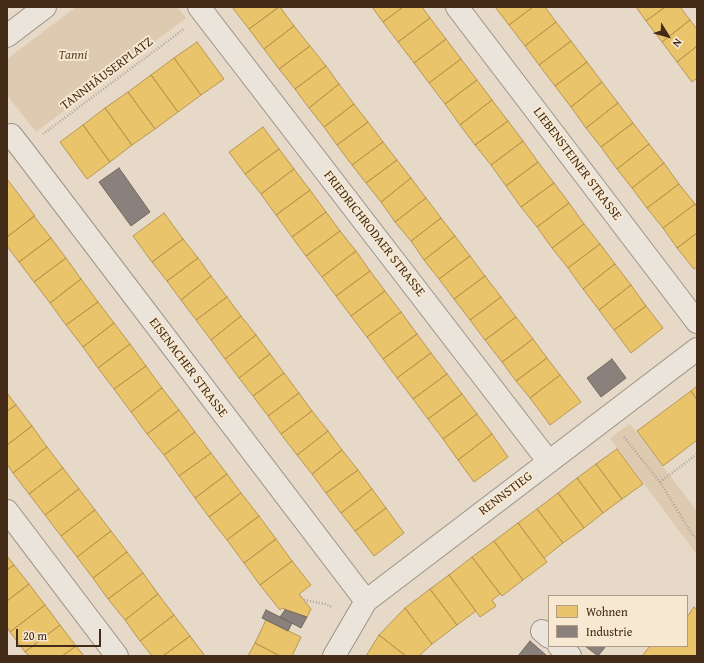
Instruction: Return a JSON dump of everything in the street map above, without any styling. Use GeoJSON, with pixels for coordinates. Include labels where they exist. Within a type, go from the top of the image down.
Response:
{"type":"FeatureCollection","features":[{"type":"Feature","properties":{"kind":"street"},"geometry":{"type":"LineString","coordinates":[[7,36],[45,7]]}},
{"type":"Feature","properties":{"kind":"street","name":"LIEBENSTEINER STRASSE"},"geometry":{"type":"LineString","coordinates":[[457,7],[697,322]]}},
{"type":"Feature","properties":{"kind":"street","name":"FRIEDRICHRODAER STRASSE"},"geometry":{"type":"LineString","coordinates":[[202,10],[549,462]]}},
{"type":"Feature","properties":{"kind":"street","name":"EISENACHER STRASSE"},"geometry":{"type":"LineString","coordinates":[[13,141],[366,601]]}},
{"type":"Feature","properties":{"kind":"street","name":"RENNSTIEG"},"geometry":{"type":"LineString","coordinates":[[334,656],[366,601],[697,349]]}},
{"type":"Feature","properties":{"kind":"street"},"geometry":{"type":"LineString","coordinates":[[7,511],[117,656]]}},
{"type":"Feature","properties":{"kind":"street"},"geometry":{"type":"LineString","coordinates":[[560,647],[570,656]]}},
{"type":"Feature","properties":{"kind":"path","name":"TANNHÄUSERPLATZ"},"geometry":{"type":"LineString","coordinates":[[13,141],[202,10]]}},
{"type":"Feature","properties":{"kind":"path"},"geometry":{"type":"LineString","coordinates":[[608,417],[660,482],[692,534],[697,539]]}},
{"type":"Feature","properties":{"kind":"path"},"geometry":{"type":"LineString","coordinates":[[660,482],[697,454]]}},
{"type":"Feature","properties":{"kind":"green space","name":"Tanni"},"geometry":{"type":"Polygon","coordinates":[[[76,7],[177,7],[186,18],[36,132],[7,95],[7,59],[76,7]]]}},
{"type":"Feature","properties":{"kind":"green space"},"geometry":{"type":"Polygon","coordinates":[[[630,424],[697,511],[697,555],[610,438],[630,424]]]}},
{"type":"Feature","properties":{"kind":"building: Wohnen"},"geometry":{"type":"Polygon","coordinates":[[[232,7],[279,7],[249,29],[232,7]]]}},
{"type":"Feature","properties":{"kind":"building: Wohnen"},"geometry":{"type":"Polygon","coordinates":[[[279,7],[294,26],[264,49],[249,29],[279,7]]]}},
{"type":"Feature","properties":{"kind":"building: Wohnen"},"geometry":{"type":"Polygon","coordinates":[[[372,7],[403,7],[383,22],[372,7]]]}},
{"type":"Feature","properties":{"kind":"building: Wohnen"},"geometry":{"type":"Polygon","coordinates":[[[403,7],[422,7],[430,18],[398,42],[383,22],[403,7]]]}},
{"type":"Feature","properties":{"kind":"building: Wohnen"},"geometry":{"type":"Polygon","coordinates":[[[495,7],[533,7],[509,25],[495,7]]]}},
{"type":"Feature","properties":{"kind":"building: Wohnen"},"geometry":{"type":"Polygon","coordinates":[[[533,7],[545,7],[556,22],[525,46],[509,25],[533,7]]]}},
{"type":"Feature","properties":{"kind":"building: Wohnen"},"geometry":{"type":"Polygon","coordinates":[[[636,7],[665,7],[646,21],[636,7]]]}},
{"type":"Feature","properties":{"kind":"building: Wohnen"},"geometry":{"type":"Polygon","coordinates":[[[665,7],[680,7],[690,20],[662,42],[646,21],[665,7]]]}},
{"type":"Feature","properties":{"kind":"building: Wohnen"},"geometry":{"type":"Polygon","coordinates":[[[430,18],[446,39],[414,63],[398,42],[430,18]]]}},
{"type":"Feature","properties":{"kind":"building: Wohnen"},"geometry":{"type":"Polygon","coordinates":[[[690,20],[697,29],[697,46],[677,62],[662,42],[690,20]]]}},
{"type":"Feature","properties":{"kind":"building: Wohnen"},"geometry":{"type":"Polygon","coordinates":[[[556,22],[571,41],[539,65],[525,46],[556,22]]]}},
{"type":"Feature","properties":{"kind":"building: Wohnen"},"geometry":{"type":"Polygon","coordinates":[[[294,26],[310,46],[279,69],[264,49],[294,26]]]}},
{"type":"Feature","properties":{"kind":"building: Wohnen"},"geometry":{"type":"Polygon","coordinates":[[[446,39],[461,59],[429,83],[414,63],[446,39]]]}},
{"type":"Feature","properties":{"kind":"building: Wohnen"},"geometry":{"type":"Polygon","coordinates":[[[571,41],[587,62],[555,86],[539,65],[571,41]]]}},
{"type":"Feature","properties":{"kind":"building: Wohnen"},"geometry":{"type":"Polygon","coordinates":[[[197,42],[224,79],[201,95],[174,58],[197,42]]]}},
{"type":"Feature","properties":{"kind":"building: Wohnen"},"geometry":{"type":"Polygon","coordinates":[[[310,46],[326,66],[295,89],[279,69],[310,46]]]}},
{"type":"Feature","properties":{"kind":"building: Wohnen"},"geometry":{"type":"Polygon","coordinates":[[[697,46],[697,78],[692,82],[677,62],[697,46]]]}},
{"type":"Feature","properties":{"kind":"building: Wohnen"},"geometry":{"type":"Polygon","coordinates":[[[174,58],[201,95],[178,112],[151,75],[174,58]]]}},
{"type":"Feature","properties":{"kind":"building: Wohnen"},"geometry":{"type":"Polygon","coordinates":[[[461,59],[477,80],[445,104],[429,83],[461,59]]]}},
{"type":"Feature","properties":{"kind":"building: Wohnen"},"geometry":{"type":"Polygon","coordinates":[[[587,62],[602,82],[571,107],[555,86],[587,62]]]}},
{"type":"Feature","properties":{"kind":"building: Wohnen"},"geometry":{"type":"Polygon","coordinates":[[[326,66],[339,84],[309,108],[295,89],[326,66]]]}},
{"type":"Feature","properties":{"kind":"building: Wohnen"},"geometry":{"type":"Polygon","coordinates":[[[151,75],[178,112],[155,129],[128,92],[151,75]]]}},
{"type":"Feature","properties":{"kind":"building: Wohnen"},"geometry":{"type":"Polygon","coordinates":[[[477,80],[492,100],[460,125],[445,104],[477,80]]]}},
{"type":"Feature","properties":{"kind":"building: Wohnen"},"geometry":{"type":"Polygon","coordinates":[[[602,82],[618,103],[586,128],[571,107],[602,82]]]}},
{"type":"Feature","properties":{"kind":"building: Wohnen"},"geometry":{"type":"Polygon","coordinates":[[[339,84],[354,104],[324,127],[309,108],[339,84]]]}},
{"type":"Feature","properties":{"kind":"building: Wohnen"},"geometry":{"type":"Polygon","coordinates":[[[128,92],[155,129],[132,145],[105,108],[128,92]]]}},
{"type":"Feature","properties":{"kind":"building: Wohnen"},"geometry":{"type":"Polygon","coordinates":[[[492,100],[508,121],[475,145],[460,125],[492,100]]]}},
{"type":"Feature","properties":{"kind":"building: Wohnen"},"geometry":{"type":"Polygon","coordinates":[[[618,103],[633,123],[601,147],[586,128],[618,103]]]}},
{"type":"Feature","properties":{"kind":"building: Wohnen"},"geometry":{"type":"Polygon","coordinates":[[[354,104],[368,122],[337,145],[324,127],[354,104]]]}},
{"type":"Feature","properties":{"kind":"building: Wohnen"},"geometry":{"type":"Polygon","coordinates":[[[105,108],[132,145],[110,162],[83,125],[105,108]]]}},
{"type":"Feature","properties":{"kind":"building: Wohnen"},"geometry":{"type":"Polygon","coordinates":[[[508,121],[523,141],[491,165],[475,145],[508,121]]]}},
{"type":"Feature","properties":{"kind":"building: Wohnen"},"geometry":{"type":"Polygon","coordinates":[[[368,122],[383,142],[352,165],[337,145],[368,122]]]}},
{"type":"Feature","properties":{"kind":"building: Wohnen"},"geometry":{"type":"Polygon","coordinates":[[[633,123],[649,144],[617,169],[601,147],[633,123]]]}},
{"type":"Feature","properties":{"kind":"building: Wohnen"},"geometry":{"type":"Polygon","coordinates":[[[83,125],[110,162],[87,179],[60,142],[83,125]]]}},
{"type":"Feature","properties":{"kind":"building: Wohnen"},"geometry":{"type":"Polygon","coordinates":[[[263,127],[279,149],[245,174],[229,152],[263,127]]]}},
{"type":"Feature","properties":{"kind":"building: Wohnen"},"geometry":{"type":"Polygon","coordinates":[[[523,141],[538,162],[506,186],[491,165],[523,141]]]}},
{"type":"Feature","properties":{"kind":"building: Wohnen"},"geometry":{"type":"Polygon","coordinates":[[[383,142],[397,160],[366,183],[352,165],[383,142]]]}},
{"type":"Feature","properties":{"kind":"building: Wohnen"},"geometry":{"type":"Polygon","coordinates":[[[649,144],[664,163],[632,188],[617,169],[649,144]]]}},
{"type":"Feature","properties":{"kind":"building: Wohnen"},"geometry":{"type":"Polygon","coordinates":[[[279,149],[294,169],[261,194],[245,174],[279,149]]]}},
{"type":"Feature","properties":{"kind":"building: Wohnen"},"geometry":{"type":"Polygon","coordinates":[[[397,160],[411,178],[381,202],[366,183],[397,160]]]}},
{"type":"Feature","properties":{"kind":"building: Wohnen"},"geometry":{"type":"Polygon","coordinates":[[[538,162],[554,183],[521,207],[506,186],[538,162]]]}},
{"type":"Feature","properties":{"kind":"building: Wohnen"},"geometry":{"type":"Polygon","coordinates":[[[664,163],[679,184],[647,208],[632,188],[664,163]]]}},
{"type":"Feature","properties":{"kind":"building: Wohnen"},"geometry":{"type":"Polygon","coordinates":[[[294,169],[310,190],[276,215],[261,194],[294,169]]]}},
{"type":"Feature","properties":{"kind":"building: Wohnen"},"geometry":{"type":"Polygon","coordinates":[[[411,178],[426,198],[395,222],[381,202],[411,178]]]}},
{"type":"Feature","properties":{"kind":"building: Wohnen"},"geometry":{"type":"Polygon","coordinates":[[[7,179],[35,216],[7,237],[7,179]]]}},
{"type":"Feature","properties":{"kind":"building: Wohnen"},"geometry":{"type":"Polygon","coordinates":[[[554,183],[569,203],[537,227],[521,207],[554,183]]]}},
{"type":"Feature","properties":{"kind":"building: Wohnen"},"geometry":{"type":"Polygon","coordinates":[[[679,184],[695,204],[663,228],[647,208],[679,184]]]}},
{"type":"Feature","properties":{"kind":"building: Wohnen"},"geometry":{"type":"Polygon","coordinates":[[[310,190],[326,212],[292,237],[276,215],[310,190]]]}},
{"type":"Feature","properties":{"kind":"building: Wohnen"},"geometry":{"type":"Polygon","coordinates":[[[426,198],[441,218],[411,241],[395,222],[426,198]]]}},
{"type":"Feature","properties":{"kind":"building: Wohnen"},"geometry":{"type":"Polygon","coordinates":[[[569,203],[584,224],[552,248],[537,227],[569,203]]]}},
{"type":"Feature","properties":{"kind":"building: Wohnen"},"geometry":{"type":"Polygon","coordinates":[[[695,204],[697,207],[697,233],[677,248],[663,228],[695,204]]]}},
{"type":"Feature","properties":{"kind":"building: Wohnen"},"geometry":{"type":"Polygon","coordinates":[[[326,212],[340,231],[306,256],[292,237],[326,212]]]}},
{"type":"Feature","properties":{"kind":"building: Wohnen"},"geometry":{"type":"Polygon","coordinates":[[[164,213],[183,239],[152,262],[133,236],[164,213]]]}},
{"type":"Feature","properties":{"kind":"building: Wohnen"},"geometry":{"type":"Polygon","coordinates":[[[34,216],[51,238],[19,262],[7,246],[7,237],[34,216]]]}},
{"type":"Feature","properties":{"kind":"building: Wohnen"},"geometry":{"type":"Polygon","coordinates":[[[441,218],[455,236],[424,260],[411,241],[441,218]]]}},
{"type":"Feature","properties":{"kind":"building: Wohnen"},"geometry":{"type":"Polygon","coordinates":[[[584,224],[600,244],[568,268],[552,248],[584,224]]]}},
{"type":"Feature","properties":{"kind":"building: Wohnen"},"geometry":{"type":"Polygon","coordinates":[[[340,231],[356,251],[322,277],[306,256],[340,231]]]}},
{"type":"Feature","properties":{"kind":"building: Wohnen"},"geometry":{"type":"Polygon","coordinates":[[[697,233],[697,267],[694,269],[677,248],[697,233]]]}},
{"type":"Feature","properties":{"kind":"building: Wohnen"},"geometry":{"type":"Polygon","coordinates":[[[455,236],[470,256],[439,279],[424,260],[455,236]]]}},
{"type":"Feature","properties":{"kind":"building: Wohnen"},"geometry":{"type":"Polygon","coordinates":[[[51,238],[66,258],[34,282],[19,262],[51,238]]]}},
{"type":"Feature","properties":{"kind":"building: Wohnen"},"geometry":{"type":"Polygon","coordinates":[[[183,239],[198,258],[167,281],[152,262],[183,239]]]}},
{"type":"Feature","properties":{"kind":"building: Wohnen"},"geometry":{"type":"Polygon","coordinates":[[[600,244],[615,264],[583,289],[568,268],[600,244]]]}},
{"type":"Feature","properties":{"kind":"building: Wohnen"},"geometry":{"type":"Polygon","coordinates":[[[356,251],[370,271],[336,296],[322,277],[356,251]]]}},
{"type":"Feature","properties":{"kind":"building: Wohnen"},"geometry":{"type":"Polygon","coordinates":[[[470,256],[485,276],[454,299],[439,279],[470,256]]]}},
{"type":"Feature","properties":{"kind":"building: Wohnen"},"geometry":{"type":"Polygon","coordinates":[[[66,258],[81,279],[50,303],[34,282],[66,258]]]}},
{"type":"Feature","properties":{"kind":"building: Wohnen"},"geometry":{"type":"Polygon","coordinates":[[[198,258],[211,276],[181,300],[167,281],[198,258]]]}},
{"type":"Feature","properties":{"kind":"building: Wohnen"},"geometry":{"type":"Polygon","coordinates":[[[615,264],[631,285],[599,310],[583,289],[615,264]]]}},
{"type":"Feature","properties":{"kind":"building: Wohnen"},"geometry":{"type":"Polygon","coordinates":[[[370,271],[385,291],[351,316],[336,296],[370,271]]]}},
{"type":"Feature","properties":{"kind":"building: Wohnen"},"geometry":{"type":"Polygon","coordinates":[[[211,276],[227,297],[196,320],[181,300],[211,276]]]}},
{"type":"Feature","properties":{"kind":"building: Wohnen"},"geometry":{"type":"Polygon","coordinates":[[[485,276],[501,297],[470,320],[454,299],[485,276]]]}},
{"type":"Feature","properties":{"kind":"building: Wohnen"},"geometry":{"type":"Polygon","coordinates":[[[81,279],[98,302],[66,325],[50,303],[81,279]]]}},
{"type":"Feature","properties":{"kind":"building: Wohnen"},"geometry":{"type":"Polygon","coordinates":[[[631,285],[646,306],[614,330],[599,310],[631,285]]]}},
{"type":"Feature","properties":{"kind":"building: Wohnen"},"geometry":{"type":"Polygon","coordinates":[[[385,291],[401,312],[367,337],[351,316],[385,291]]]}},
{"type":"Feature","properties":{"kind":"building: Wohnen"},"geometry":{"type":"Polygon","coordinates":[[[227,297],[241,316],[211,340],[196,320],[227,297]]]}},
{"type":"Feature","properties":{"kind":"building: Wohnen"},"geometry":{"type":"Polygon","coordinates":[[[501,297],[516,317],[485,340],[470,320],[501,297]]]}},
{"type":"Feature","properties":{"kind":"building: Wohnen"},"geometry":{"type":"Polygon","coordinates":[[[98,302],[114,323],[83,347],[66,325],[98,302]]]}},
{"type":"Feature","properties":{"kind":"building: Wohnen"},"geometry":{"type":"Polygon","coordinates":[[[646,306],[663,328],[631,353],[614,330],[646,306]]]}},
{"type":"Feature","properties":{"kind":"building: Wohnen"},"geometry":{"type":"Polygon","coordinates":[[[401,312],[417,334],[383,359],[367,337],[401,312]]]}},
{"type":"Feature","properties":{"kind":"building: Wohnen"},"geometry":{"type":"Polygon","coordinates":[[[241,316],[256,335],[225,359],[211,340],[241,316]]]}},
{"type":"Feature","properties":{"kind":"building: Wohnen"},"geometry":{"type":"Polygon","coordinates":[[[516,317],[533,339],[502,362],[485,340],[516,317]]]}},
{"type":"Feature","properties":{"kind":"building: Wohnen"},"geometry":{"type":"Polygon","coordinates":[[[114,323],[130,344],[98,368],[83,347],[114,323]]]}},
{"type":"Feature","properties":{"kind":"building: Wohnen"},"geometry":{"type":"Polygon","coordinates":[[[417,334],[431,353],[397,378],[383,359],[417,334]]]}},
{"type":"Feature","properties":{"kind":"building: Wohnen"},"geometry":{"type":"Polygon","coordinates":[[[256,335],[270,354],[239,378],[225,359],[256,335]]]}},
{"type":"Feature","properties":{"kind":"building: Wohnen"},"geometry":{"type":"Polygon","coordinates":[[[533,339],[547,358],[516,381],[502,362],[533,339]]]}},
{"type":"Feature","properties":{"kind":"building: Wohnen"},"geometry":{"type":"Polygon","coordinates":[[[130,344],[146,366],[114,389],[98,368],[130,344]]]}},
{"type":"Feature","properties":{"kind":"building: Wohnen"},"geometry":{"type":"Polygon","coordinates":[[[431,353],[447,374],[413,399],[397,378],[431,353]]]}},
{"type":"Feature","properties":{"kind":"building: Wohnen"},"geometry":{"type":"Polygon","coordinates":[[[270,354],[284,373],[253,396],[239,378],[270,354]]]}},
{"type":"Feature","properties":{"kind":"building: Wohnen"},"geometry":{"type":"Polygon","coordinates":[[[547,358],[560,375],[530,398],[516,381],[547,358]]]}},
{"type":"Feature","properties":{"kind":"building: Wohnen"},"geometry":{"type":"Polygon","coordinates":[[[146,366],[162,388],[131,412],[114,389],[146,366]]]}},
{"type":"Feature","properties":{"kind":"building: Wohnen"},"geometry":{"type":"Polygon","coordinates":[[[284,373],[299,393],[268,416],[253,396],[284,373]]]}},
{"type":"Feature","properties":{"kind":"building: Wohnen"},"geometry":{"type":"Polygon","coordinates":[[[447,374],[462,394],[428,419],[413,399],[447,374]]]}},
{"type":"Feature","properties":{"kind":"building: Wohnen"},"geometry":{"type":"Polygon","coordinates":[[[560,375],[581,402],[550,425],[530,398],[560,375]]]}},
{"type":"Feature","properties":{"kind":"building: Wohnen"},"geometry":{"type":"Polygon","coordinates":[[[697,386],[697,400],[691,391],[697,386]]]}},
{"type":"Feature","properties":{"kind":"building: Wohnen"},"geometry":{"type":"Polygon","coordinates":[[[162,388],[179,410],[147,434],[131,412],[162,388]]]}},
{"type":"Feature","properties":{"kind":"building: Wohnen"},"geometry":{"type":"Polygon","coordinates":[[[691,391],[697,400],[697,440],[663,466],[637,431],[691,391]]]}},
{"type":"Feature","properties":{"kind":"building: Wohnen"},"geometry":{"type":"Polygon","coordinates":[[[7,393],[16,405],[7,411],[7,393]]]}},
{"type":"Feature","properties":{"kind":"building: Wohnen"},"geometry":{"type":"Polygon","coordinates":[[[299,393],[312,411],[281,434],[268,416],[299,393]]]}},
{"type":"Feature","properties":{"kind":"building: Wohnen"},"geometry":{"type":"Polygon","coordinates":[[[462,394],[477,414],[443,439],[428,419],[462,394]]]}},
{"type":"Feature","properties":{"kind":"building: Wohnen"},"geometry":{"type":"Polygon","coordinates":[[[16,405],[32,426],[7,445],[7,411],[16,405]]]}},
{"type":"Feature","properties":{"kind":"building: Wohnen"},"geometry":{"type":"Polygon","coordinates":[[[179,410],[195,432],[164,455],[147,434],[179,410]]]}},
{"type":"Feature","properties":{"kind":"building: Wohnen"},"geometry":{"type":"Polygon","coordinates":[[[312,411],[328,431],[297,455],[281,434],[312,411]]]}},
{"type":"Feature","properties":{"kind":"building: Wohnen"},"geometry":{"type":"Polygon","coordinates":[[[477,414],[492,434],[458,460],[443,439],[477,414]]]}},
{"type":"Feature","properties":{"kind":"building: Wohnen"},"geometry":{"type":"Polygon","coordinates":[[[32,426],[47,447],[13,473],[7,464],[7,445],[32,426]]]}},
{"type":"Feature","properties":{"kind":"building: Wohnen"},"geometry":{"type":"Polygon","coordinates":[[[328,431],[342,450],[312,474],[297,455],[328,431]]]}},
{"type":"Feature","properties":{"kind":"building: Wohnen"},"geometry":{"type":"Polygon","coordinates":[[[195,432],[211,453],[179,476],[164,455],[195,432]]]}},
{"type":"Feature","properties":{"kind":"building: Wohnen"},"geometry":{"type":"Polygon","coordinates":[[[492,434],[508,457],[474,482],[458,460],[492,434]]]}},
{"type":"Feature","properties":{"kind":"building: Wohnen"},"geometry":{"type":"Polygon","coordinates":[[[47,447],[63,468],[29,494],[13,473],[47,447]]]}},
{"type":"Feature","properties":{"kind":"building: Wohnen"},"geometry":{"type":"Polygon","coordinates":[[[617,449],[643,484],[622,499],[596,464],[617,449]]]}},
{"type":"Feature","properties":{"kind":"building: Wohnen"},"geometry":{"type":"Polygon","coordinates":[[[342,450],[358,470],[326,493],[312,474],[342,450]]]}},
{"type":"Feature","properties":{"kind":"building: Wohnen"},"geometry":{"type":"Polygon","coordinates":[[[211,453],[227,474],[195,498],[179,476],[211,453]]]}},
{"type":"Feature","properties":{"kind":"building: Wohnen"},"geometry":{"type":"Polygon","coordinates":[[[596,464],[622,499],[603,513],[577,478],[596,464]]]}},
{"type":"Feature","properties":{"kind":"building: Wohnen"},"geometry":{"type":"Polygon","coordinates":[[[63,468],[79,489],[45,515],[29,494],[63,468]]]}},
{"type":"Feature","properties":{"kind":"building: Wohnen"},"geometry":{"type":"Polygon","coordinates":[[[358,470],[372,489],[341,513],[326,493],[358,470]]]}},
{"type":"Feature","properties":{"kind":"building: Wohnen"},"geometry":{"type":"Polygon","coordinates":[[[227,474],[241,493],[209,517],[195,498],[227,474]]]}},
{"type":"Feature","properties":{"kind":"building: Wohnen"},"geometry":{"type":"Polygon","coordinates":[[[577,478],[603,513],[584,528],[558,493],[577,478]]]}},
{"type":"Feature","properties":{"kind":"building: Wohnen"},"geometry":{"type":"Polygon","coordinates":[[[79,489],[95,510],[61,536],[45,515],[79,489]]]}},
{"type":"Feature","properties":{"kind":"building: Wohnen"},"geometry":{"type":"Polygon","coordinates":[[[372,489],[386,508],[355,531],[341,513],[372,489]]]}},
{"type":"Feature","properties":{"kind":"building: Wohnen"},"geometry":{"type":"Polygon","coordinates":[[[241,493],[259,516],[227,540],[209,517],[241,493]]]}},
{"type":"Feature","properties":{"kind":"building: Wohnen"},"geometry":{"type":"Polygon","coordinates":[[[558,493],[584,528],[563,543],[537,509],[558,493]]]}},
{"type":"Feature","properties":{"kind":"building: Wohnen"},"geometry":{"type":"Polygon","coordinates":[[[386,508],[404,533],[374,556],[355,531],[386,508]]]}},
{"type":"Feature","properties":{"kind":"building: Wohnen"},"geometry":{"type":"Polygon","coordinates":[[[537,509],[563,543],[544,558],[518,523],[537,509]]]}},
{"type":"Feature","properties":{"kind":"building: Wohnen"},"geometry":{"type":"Polygon","coordinates":[[[95,510],[111,531],[77,557],[61,536],[95,510]]]}},
{"type":"Feature","properties":{"kind":"building: Wohnen"},"geometry":{"type":"Polygon","coordinates":[[[259,516],[276,539],[244,563],[227,540],[259,516]]]}},
{"type":"Feature","properties":{"kind":"building: Wohnen"},"geometry":{"type":"Polygon","coordinates":[[[518,523],[547,562],[523,580],[494,541],[518,523]]]}},
{"type":"Feature","properties":{"kind":"building: Wohnen"},"geometry":{"type":"Polygon","coordinates":[[[111,531],[127,552],[93,578],[77,557],[111,531]]]}},
{"type":"Feature","properties":{"kind":"building: Wohnen"},"geometry":{"type":"Polygon","coordinates":[[[276,539],[292,561],[260,585],[244,563],[276,539]]]}},
{"type":"Feature","properties":{"kind":"building: Wohnen"},"geometry":{"type":"Polygon","coordinates":[[[494,541],[523,580],[502,596],[472,557],[494,541]]]}},
{"type":"Feature","properties":{"kind":"building: Wohnen"},"geometry":{"type":"Polygon","coordinates":[[[127,552],[143,573],[108,599],[93,578],[127,552]]]}},
{"type":"Feature","properties":{"kind":"building: Wohnen"},"geometry":{"type":"Polygon","coordinates":[[[7,556],[14,565],[7,570],[7,556]]]}},
{"type":"Feature","properties":{"kind":"building: Wohnen"},"geometry":{"type":"Polygon","coordinates":[[[472,557],[500,594],[492,600],[496,606],[480,617],[449,575],[472,557]]]}},
{"type":"Feature","properties":{"kind":"building: Wohnen"},"geometry":{"type":"Polygon","coordinates":[[[292,561],[311,585],[299,594],[311,609],[307,617],[282,608],[280,610],[260,585],[292,561]]]}},
{"type":"Feature","properties":{"kind":"building: Wohnen"},"geometry":{"type":"Polygon","coordinates":[[[14,565],[29,584],[7,601],[7,570],[14,565]]]}},
{"type":"Feature","properties":{"kind":"building: Wohnen"},"geometry":{"type":"Polygon","coordinates":[[[143,573],[158,594],[125,620],[108,599],[143,573]]]}},
{"type":"Feature","properties":{"kind":"building: Wohnen"},"geometry":{"type":"Polygon","coordinates":[[[449,575],[476,611],[457,625],[430,589],[449,575]]]}},
{"type":"Feature","properties":{"kind":"building: Wohnen"},"geometry":{"type":"Polygon","coordinates":[[[29,584],[45,605],[10,632],[7,627],[7,601],[29,584]]]}},
{"type":"Feature","properties":{"kind":"building: Wohnen"},"geometry":{"type":"Polygon","coordinates":[[[430,589],[457,625],[432,644],[405,608],[430,589]]]}},
{"type":"Feature","properties":{"kind":"building: Wohnen"},"geometry":{"type":"Polygon","coordinates":[[[158,594],[174,615],[140,641],[125,620],[158,594]]]}},
{"type":"Feature","properties":{"kind":"building: Wohnen"},"geometry":{"type":"Polygon","coordinates":[[[45,605],[60,625],[25,652],[10,632],[45,605]]]}},
{"type":"Feature","properties":{"kind":"building: Wohnen"},"geometry":{"type":"Polygon","coordinates":[[[694,607],[697,610],[697,656],[642,656],[649,647],[688,647],[688,616],[694,607]]]}},
{"type":"Feature","properties":{"kind":"building: Wohnen"},"geometry":{"type":"Polygon","coordinates":[[[405,608],[432,644],[419,656],[406,656],[379,635],[405,608]]]}},
{"type":"Feature","properties":{"kind":"building: Wohnen"},"geometry":{"type":"Polygon","coordinates":[[[174,615],[190,636],[163,656],[152,656],[140,641],[174,615]]]}},
{"type":"Feature","properties":{"kind":"building: Wohnen"},"geometry":{"type":"Polygon","coordinates":[[[266,620],[301,637],[292,656],[280,656],[255,643],[266,620]]]}},
{"type":"Feature","properties":{"kind":"building: Wohnen"},"geometry":{"type":"Polygon","coordinates":[[[60,625],[76,646],[62,656],[29,656],[25,652],[60,625]]]}},
{"type":"Feature","properties":{"kind":"building: Wohnen"},"geometry":{"type":"Polygon","coordinates":[[[379,635],[406,656],[366,656],[379,635]]]}},
{"type":"Feature","properties":{"kind":"building: Wohnen"},"geometry":{"type":"Polygon","coordinates":[[[190,636],[205,656],[163,656],[190,636]]]}},
{"type":"Feature","properties":{"kind":"building: Wohnen"},"geometry":{"type":"Polygon","coordinates":[[[255,643],[280,656],[248,656],[255,643]]]}},
{"type":"Feature","properties":{"kind":"building: Wohnen"},"geometry":{"type":"Polygon","coordinates":[[[76,646],[84,656],[62,656],[76,646]]]}},
{"type":"Feature","properties":{"kind":"building: Industrie"},"geometry":{"type":"Polygon","coordinates":[[[119,168],[150,212],[131,226],[99,182],[119,168]]]}},
{"type":"Feature","properties":{"kind":"building: Industrie"},"geometry":{"type":"Polygon","coordinates":[[[612,359],[626,378],[601,397],[587,378],[612,359]]]}},
{"type":"Feature","properties":{"kind":"building: Industrie"},"geometry":{"type":"Polygon","coordinates":[[[266,610],[292,623],[288,631],[262,618],[266,610]]]}},
{"type":"Feature","properties":{"kind":"building: Industrie"},"geometry":{"type":"Polygon","coordinates":[[[285,610],[307,617],[301,628],[280,617],[285,610]]]}},
{"type":"Feature","properties":{"kind":"building: Industrie"},"geometry":{"type":"Polygon","coordinates":[[[530,641],[547,656],[518,656],[530,641]]]}},
{"type":"Feature","properties":{"kind":"building: Industrie"},"geometry":{"type":"Polygon","coordinates":[[[586,647],[605,647],[598,656],[586,647]]]}}]}
